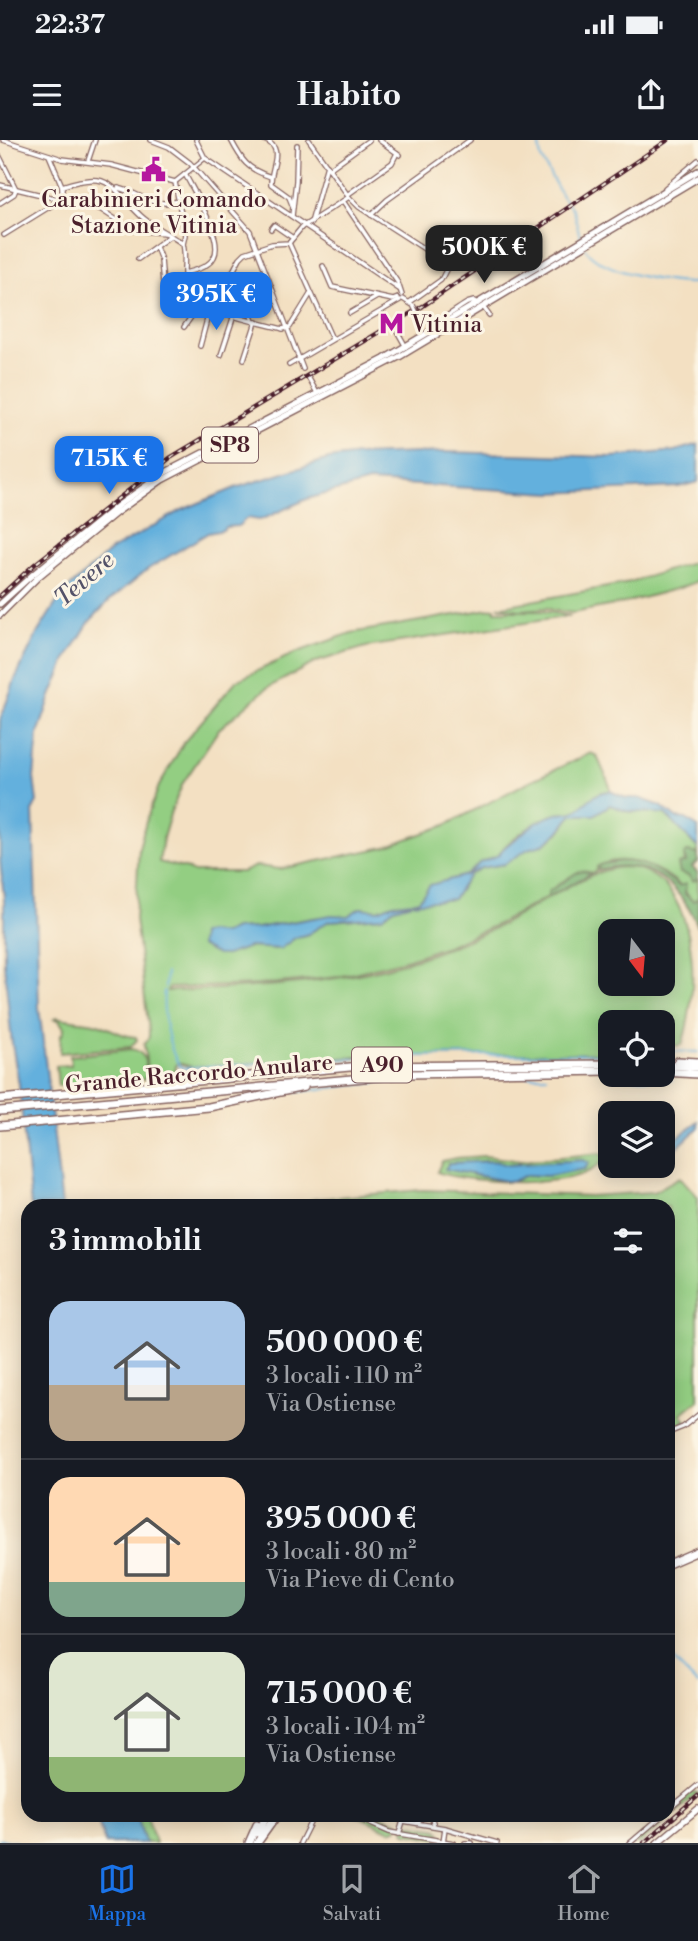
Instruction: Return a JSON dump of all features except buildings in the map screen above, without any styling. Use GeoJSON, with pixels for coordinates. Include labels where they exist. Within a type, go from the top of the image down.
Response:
{"type":"FeatureCollection","features":[{"type":"Feature","properties":{"kind":"highway"},"geometry":{"type":"LineString","coordinates":[[675,1066],[698,1062]]}},
{"type":"Feature","properties":{"kind":"highway","name":"Grande Raccordo Anulare"},"geometry":{"type":"LineString","coordinates":[[0,1098],[386,1065],[598,1064]]}},
{"type":"Feature","properties":{"kind":"highway"},"geometry":{"type":"LineString","coordinates":[[675,1068],[698,1067]]}},
{"type":"Feature","properties":{"kind":"highway","name":"Grande Raccordo Anulare"},"geometry":{"type":"LineString","coordinates":[[0,1111],[341,1079],[468,1071],[598,1071]]}},
{"type":"Feature","properties":{"kind":"highway"},"geometry":{"type":"LineString","coordinates":[[675,1071],[698,1076]]}},
{"type":"Feature","properties":{"kind":"highway"},"geometry":{"type":"LineString","coordinates":[[0,1126],[223,1104],[341,1079]]}},
{"type":"Feature","properties":{"kind":"highway"},"geometry":{"type":"LineString","coordinates":[[675,1563],[698,1554]]}},
{"type":"Feature","properties":{"kind":"highway"},"geometry":{"type":"LineString","coordinates":[[251,1843],[255,1822]]}},
{"type":"Feature","properties":{"kind":"highway"},"geometry":{"type":"LineString","coordinates":[[251,1843],[262,1822]]}},
{"type":"Feature","properties":{"kind":"highway"},"geometry":{"type":"LineString","coordinates":[[251,1843],[270,1822]]}},
{"type":"Feature","properties":{"kind":"main road"},"geometry":{"type":"LineString","coordinates":[[0,606],[18,587],[120,504],[161,475],[481,306],[698,172]]}},
{"type":"Feature","properties":{"kind":"main road"},"geometry":{"type":"LineString","coordinates":[[589,240],[698,178]]}},
{"type":"Feature","properties":{"kind":"main road","name":"SP8"},"geometry":{"type":"LineString","coordinates":[[0,615],[38,577],[116,513],[162,480],[371,372],[481,306]]}},
{"type":"Feature","properties":{"kind":"main road"},"geometry":{"type":"LineString","coordinates":[[657,1843],[698,1809]]}},
{"type":"Feature","properties":{"kind":"street"},"geometry":{"type":"LineString","coordinates":[[3,140],[49,155],[119,167],[175,182]]}},
{"type":"Feature","properties":{"kind":"street"},"geometry":{"type":"LineString","coordinates":[[88,162],[95,140]]}},
{"type":"Feature","properties":{"kind":"street"},"geometry":{"type":"LineString","coordinates":[[150,140],[176,151],[194,166],[250,231],[303,369]]}},
{"type":"Feature","properties":{"kind":"street"},"geometry":{"type":"LineString","coordinates":[[196,140],[205,158],[305,226],[398,283]]}},
{"type":"Feature","properties":{"kind":"street"},"geometry":{"type":"LineString","coordinates":[[231,140],[251,170],[271,177]]}},
{"type":"Feature","properties":{"kind":"street"},"geometry":{"type":"LineString","coordinates":[[264,140],[274,145],[277,151],[271,177],[272,186],[289,197],[293,207]]}},
{"type":"Feature","properties":{"kind":"street"},"geometry":{"type":"LineString","coordinates":[[309,140],[348,196],[371,215],[436,254],[444,264],[446,270],[441,280],[412,304]]}},
{"type":"Feature","properties":{"kind":"street"},"geometry":{"type":"LineString","coordinates":[[311,223],[328,167],[369,140]]}},
{"type":"Feature","properties":{"kind":"street"},"geometry":{"type":"LineString","coordinates":[[289,243],[305,226],[392,163],[398,154],[380,140]]}},
{"type":"Feature","properties":{"kind":"street"},"geometry":{"type":"LineString","coordinates":[[371,215],[387,200],[470,140]]}},
{"type":"Feature","properties":{"kind":"street"},"geometry":{"type":"LineString","coordinates":[[292,216],[298,163],[296,145]]}},
{"type":"Feature","properties":{"kind":"street"},"geometry":{"type":"LineString","coordinates":[[49,155],[62,186],[62,199]]}},
{"type":"Feature","properties":{"kind":"street"},"geometry":{"type":"LineString","coordinates":[[0,157],[16,189]]}},
{"type":"Feature","properties":{"kind":"street"},"geometry":{"type":"LineString","coordinates":[[175,182],[205,158]]}},
{"type":"Feature","properties":{"kind":"street"},"geometry":{"type":"LineString","coordinates":[[622,217],[675,180],[698,160]]}},
{"type":"Feature","properties":{"kind":"street"},"geometry":{"type":"LineString","coordinates":[[184,273],[206,265],[214,257],[216,248],[212,227],[185,174]]}},
{"type":"Feature","properties":{"kind":"street"},"geometry":{"type":"LineString","coordinates":[[62,186],[104,181],[116,188],[140,214],[183,244]]}},
{"type":"Feature","properties":{"kind":"street"},"geometry":{"type":"LineString","coordinates":[[175,182],[185,234],[184,273],[188,291],[204,306],[283,330],[311,293]]}},
{"type":"Feature","properties":{"kind":"street"},"geometry":{"type":"LineString","coordinates":[[0,185],[100,209],[132,230],[169,234]]}},
{"type":"Feature","properties":{"kind":"street"},"geometry":{"type":"LineString","coordinates":[[116,188],[132,191],[156,204],[179,201]]}},
{"type":"Feature","properties":{"kind":"street"},"geometry":{"type":"LineString","coordinates":[[0,202],[16,189]]}},
{"type":"Feature","properties":{"kind":"street"},"geometry":{"type":"LineString","coordinates":[[4,235],[62,199]]}},
{"type":"Feature","properties":{"kind":"street"},"geometry":{"type":"LineString","coordinates":[[343,201],[398,283],[399,299]]}},
{"type":"Feature","properties":{"kind":"street"},"geometry":{"type":"LineString","coordinates":[[271,229],[274,225],[293,238]]}},
{"type":"Feature","properties":{"kind":"street"},"geometry":{"type":"LineString","coordinates":[[138,260],[169,234]]}},
{"type":"Feature","properties":{"kind":"street"},"geometry":{"type":"LineString","coordinates":[[200,346],[210,308],[240,258],[275,243],[289,243]]}},
{"type":"Feature","properties":{"kind":"street"},"geometry":{"type":"LineString","coordinates":[[289,243],[332,339]]}},
{"type":"Feature","properties":{"kind":"street"},"geometry":{"type":"LineString","coordinates":[[156,247],[161,260],[164,296],[188,309],[195,310],[204,306]]}},
{"type":"Feature","properties":{"kind":"street"},"geometry":{"type":"LineString","coordinates":[[323,266],[332,287],[399,299],[412,304],[426,322],[432,322],[474,301],[489,314]]}},
{"type":"Feature","properties":{"kind":"street"},"geometry":{"type":"LineString","coordinates":[[234,271],[255,321],[244,359]]}},
{"type":"Feature","properties":{"kind":"street"},"geometry":{"type":"LineString","coordinates":[[350,313],[378,296]]}},
{"type":"Feature","properties":{"kind":"street"},"geometry":{"type":"LineString","coordinates":[[289,365],[399,299]]}},
{"type":"Feature","properties":{"kind":"street"},"geometry":{"type":"LineString","coordinates":[[184,327],[195,310]]}},
{"type":"Feature","properties":{"kind":"street"},"geometry":{"type":"LineString","coordinates":[[221,355],[234,315]]}},
{"type":"Feature","properties":{"kind":"street"},"geometry":{"type":"LineString","coordinates":[[399,333],[406,347]]}},
{"type":"Feature","properties":{"kind":"street"},"geometry":{"type":"LineString","coordinates":[[311,379],[318,394]]}},
{"type":"Feature","properties":{"kind":"street"},"geometry":{"type":"LineString","coordinates":[[675,1430],[698,1415]]}},
{"type":"Feature","properties":{"kind":"street"},"geometry":{"type":"LineString","coordinates":[[675,1804],[698,1785]]}},
{"type":"Feature","properties":{"kind":"street"},"geometry":{"type":"LineString","coordinates":[[300,1843],[310,1822]]}},
{"type":"Feature","properties":{"kind":"street"},"geometry":{"type":"LineString","coordinates":[[368,1822],[399,1834],[454,1843]]}},
{"type":"Feature","properties":{"kind":"street"},"geometry":{"type":"LineString","coordinates":[[399,1834],[403,1822]]}},
{"type":"Feature","properties":{"kind":"street"},"geometry":{"type":"LineString","coordinates":[[410,1822],[445,1828],[497,1843]]}},
{"type":"Feature","properties":{"kind":"street"},"geometry":{"type":"LineString","coordinates":[[433,1822],[434,1826]]}},
{"type":"Feature","properties":{"kind":"street"},"geometry":{"type":"LineString","coordinates":[[630,1843],[655,1822]]}},
{"type":"Feature","properties":{"kind":"street"},"geometry":{"type":"LineString","coordinates":[[443,1842],[445,1828]]}},
{"type":"Feature","properties":{"kind":"street"},"geometry":{"type":"LineString","coordinates":[[465,1843],[472,1843]]}},
{"type":"Feature","properties":{"kind":"green space"},"geometry":{"type":"Polygon","coordinates":[[[698,561],[698,581],[624,603],[573,613],[547,608],[521,610],[498,607],[624,584],[698,561]]]}},
{"type":"Feature","properties":{"kind":"green space"},"geometry":{"type":"Polygon","coordinates":[[[495,608],[495,611],[542,611],[571,616],[366,647],[316,662],[267,688],[219,729],[183,783],[171,811],[159,862],[191,872],[243,872],[256,866],[280,869],[385,847],[446,825],[591,753],[597,756],[610,791],[596,795],[575,811],[541,820],[515,837],[499,855],[481,862],[466,875],[430,885],[419,900],[413,902],[453,899],[470,874],[481,868],[504,864],[528,848],[542,845],[559,833],[572,815],[594,815],[610,805],[626,811],[662,813],[674,822],[698,848],[698,854],[687,852],[684,857],[689,876],[697,880],[698,878],[698,898],[693,902],[676,882],[655,869],[643,864],[618,861],[597,867],[598,870],[592,873],[580,873],[569,878],[548,892],[548,897],[496,925],[409,959],[338,977],[258,985],[169,988],[167,991],[299,983],[332,979],[397,965],[497,927],[595,874],[626,867],[646,872],[664,884],[683,918],[692,959],[692,981],[691,1003],[682,1045],[675,1046],[675,1010],[598,1010],[598,1053],[356,1057],[193,1067],[177,1063],[174,1074],[148,1078],[144,1044],[149,1037],[149,1031],[135,919],[139,848],[147,818],[159,786],[184,742],[236,681],[295,653],[351,633],[495,608]],[[408,903],[393,904],[378,910],[360,908],[348,916],[235,929],[223,934],[209,932],[226,955],[249,947],[279,949],[328,921],[382,917],[394,908],[408,903]]]}},
{"type":"Feature","properties":{"kind":"green space"},"geometry":{"type":"Polygon","coordinates":[[[684,854],[698,854],[698,862],[692,867],[698,873],[697,880],[692,881],[689,876],[680,873],[678,864],[686,862],[684,854]]]}},
{"type":"Feature","properties":{"kind":"green space"},"geometry":{"type":"Polygon","coordinates":[[[621,861],[652,868],[679,886],[686,884],[685,894],[693,901],[698,898],[698,926],[681,897],[659,877],[647,870],[632,867],[598,870],[597,867],[621,861]]]}},
{"type":"Feature","properties":{"kind":"green space"},"geometry":{"type":"Polygon","coordinates":[[[583,871],[592,873],[548,897],[548,892],[583,871]]]}},
{"type":"Feature","properties":{"kind":"green space"},"geometry":{"type":"Polygon","coordinates":[[[56,1017],[99,1024],[136,1037],[137,1040],[130,1047],[60,1053],[64,1028],[59,1020],[54,1019],[56,1017]]]}},
{"type":"Feature","properties":{"kind":"green space"},"geometry":{"type":"Polygon","coordinates":[[[131,1049],[143,1056],[146,1079],[58,1086],[56,1066],[71,1065],[70,1056],[131,1049]]]}},
{"type":"Feature","properties":{"kind":"green space"},"geometry":{"type":"Polygon","coordinates":[[[598,1153],[598,1164],[577,1176],[527,1182],[511,1182],[527,1175],[547,1176],[583,1160],[508,1165],[494,1161],[449,1163],[473,1175],[510,1182],[437,1172],[442,1161],[485,1156],[521,1161],[598,1153]]]}},
{"type":"Feature","properties":{"kind":"green space"},"geometry":{"type":"Polygon","coordinates":[[[680,1177],[698,1197],[698,1400],[681,1414],[686,1421],[675,1427],[675,1199],[316,1199],[422,1190],[590,1196],[653,1192],[680,1177]]]}},
{"type":"Feature","properties":{"kind":"green space"},"geometry":{"type":"Polygon","coordinates":[[[693,1791],[698,1793],[675,1813],[675,1807],[693,1791]]]}},
{"type":"Feature","properties":{"kind":"green space"},"geometry":{"type":"Polygon","coordinates":[[[139,1822],[149,1822],[155,1843],[145,1843],[139,1822]]]}},
{"type":"Feature","properties":{"kind":"green space"},"geometry":{"type":"Polygon","coordinates":[[[371,1822],[397,1822],[398,1828],[391,1831],[371,1822]]]}},
{"type":"Feature","properties":{"kind":"green space"},"geometry":{"type":"Polygon","coordinates":[[[657,1822],[665,1822],[641,1843],[633,1843],[657,1822]]]}},
{"type":"Feature","properties":{"kind":"green space"},"geometry":{"type":"Polygon","coordinates":[[[409,1824],[438,1829],[441,1834],[438,1839],[405,1833],[404,1826],[409,1824]]]}},
{"type":"Feature","properties":{"kind":"water","name":"Tevere"},"geometry":{"type":"Polygon","coordinates":[[[698,444],[698,482],[679,487],[552,493],[369,482],[307,499],[259,520],[247,518],[238,526],[208,533],[148,569],[109,601],[90,621],[66,660],[38,734],[34,778],[37,802],[33,810],[39,1007],[61,1199],[30,1199],[4,964],[4,898],[0,860],[0,720],[16,677],[38,632],[62,594],[111,550],[182,510],[235,488],[329,459],[358,455],[447,452],[612,457],[675,451],[698,444]]]}},
{"type":"Feature","properties":{"kind":"water"},"geometry":{"type":"Polygon","coordinates":[[[610,791],[626,798],[639,798],[661,806],[676,818],[686,819],[698,827],[698,848],[665,814],[626,811],[610,805],[594,815],[572,815],[559,832],[542,845],[528,849],[505,864],[481,868],[470,874],[453,899],[412,903],[394,908],[382,917],[329,921],[308,934],[295,938],[280,949],[249,947],[226,955],[217,955],[200,946],[201,934],[209,932],[224,934],[235,929],[257,928],[331,915],[348,916],[360,908],[378,910],[393,904],[419,900],[430,885],[466,875],[481,862],[499,855],[505,846],[540,820],[575,811],[596,795],[610,791]]]}},
{"type":"Feature","properties":{"kind":"water"},"geometry":{"type":"Polygon","coordinates":[[[698,1121],[698,1128],[675,1150],[675,1140],[698,1121]]]}},
{"type":"Feature","properties":{"kind":"water"},"geometry":{"type":"Polygon","coordinates":[[[583,1160],[589,1163],[585,1169],[547,1176],[527,1175],[511,1182],[445,1169],[449,1163],[494,1161],[508,1165],[583,1160]]]}},
{"type":"Feature","properties":{"kind":"water"},"geometry":{"type":"Polygon","coordinates":[[[98,1822],[139,1822],[145,1843],[105,1843],[98,1822]]]}},
{"type":"Feature","properties":{"kind":"waterway"},"geometry":{"type":"LineString","coordinates":[[538,140],[541,158],[573,210],[581,240]]}},
{"type":"Feature","properties":{"kind":"waterway"},"geometry":{"type":"LineString","coordinates":[[585,248],[593,257],[620,270],[654,279],[698,283]]}},
{"type":"Feature","properties":{"kind":"waterway"},"geometry":{"type":"LineString","coordinates":[[165,987],[166,973]]}},
{"type":"Feature","properties":{"kind":"waterway"},"geometry":{"type":"LineString","coordinates":[[164,991],[169,1040],[180,1067],[184,1068],[408,1056],[598,1054]]}},
{"type":"Feature","properties":{"kind":"waterway"},"geometry":{"type":"LineString","coordinates":[[675,1051],[698,1052]]}},
{"type":"Feature","properties":{"kind":"waterway"},"geometry":{"type":"LineString","coordinates":[[188,1068],[189,1077]]}},
{"type":"Feature","properties":{"kind":"waterway"},"geometry":{"type":"LineString","coordinates":[[296,1092],[379,1082],[492,1076]]}},
{"type":"Feature","properties":{"kind":"waterway"},"geometry":{"type":"LineString","coordinates":[[519,1076],[546,1076]]}},
{"type":"Feature","properties":{"kind":"waterway"},"geometry":{"type":"LineString","coordinates":[[675,1662],[698,1685]]}},
{"type":"Feature","properties":{"kind":"waterway"},"geometry":{"type":"LineString","coordinates":[[0,1840],[16,1843]]}},
{"type":"Feature","properties":{"kind":"railway"},"geometry":{"type":"LineString","coordinates":[[0,596],[35,564],[170,458],[423,306],[668,140]]}},
{"type":"Feature","properties":{"kind":"railway"},"geometry":{"type":"LineString","coordinates":[[675,1816],[698,1796]]}},
{"type":"Feature","properties":{"kind":"railway"},"geometry":{"type":"LineString","coordinates":[[644,1843],[668,1822]]}},
{"type":"Feature","properties":{"kind":"place","name":"Carabinieri Comando Stazione Vitinia"},"geometry":{"type":"Point","coordinates":[154,169]}},
{"type":"Feature","properties":{"kind":"place","name":"Vitinia"},"geometry":{"type":"Point","coordinates":[391,324]}}]}
